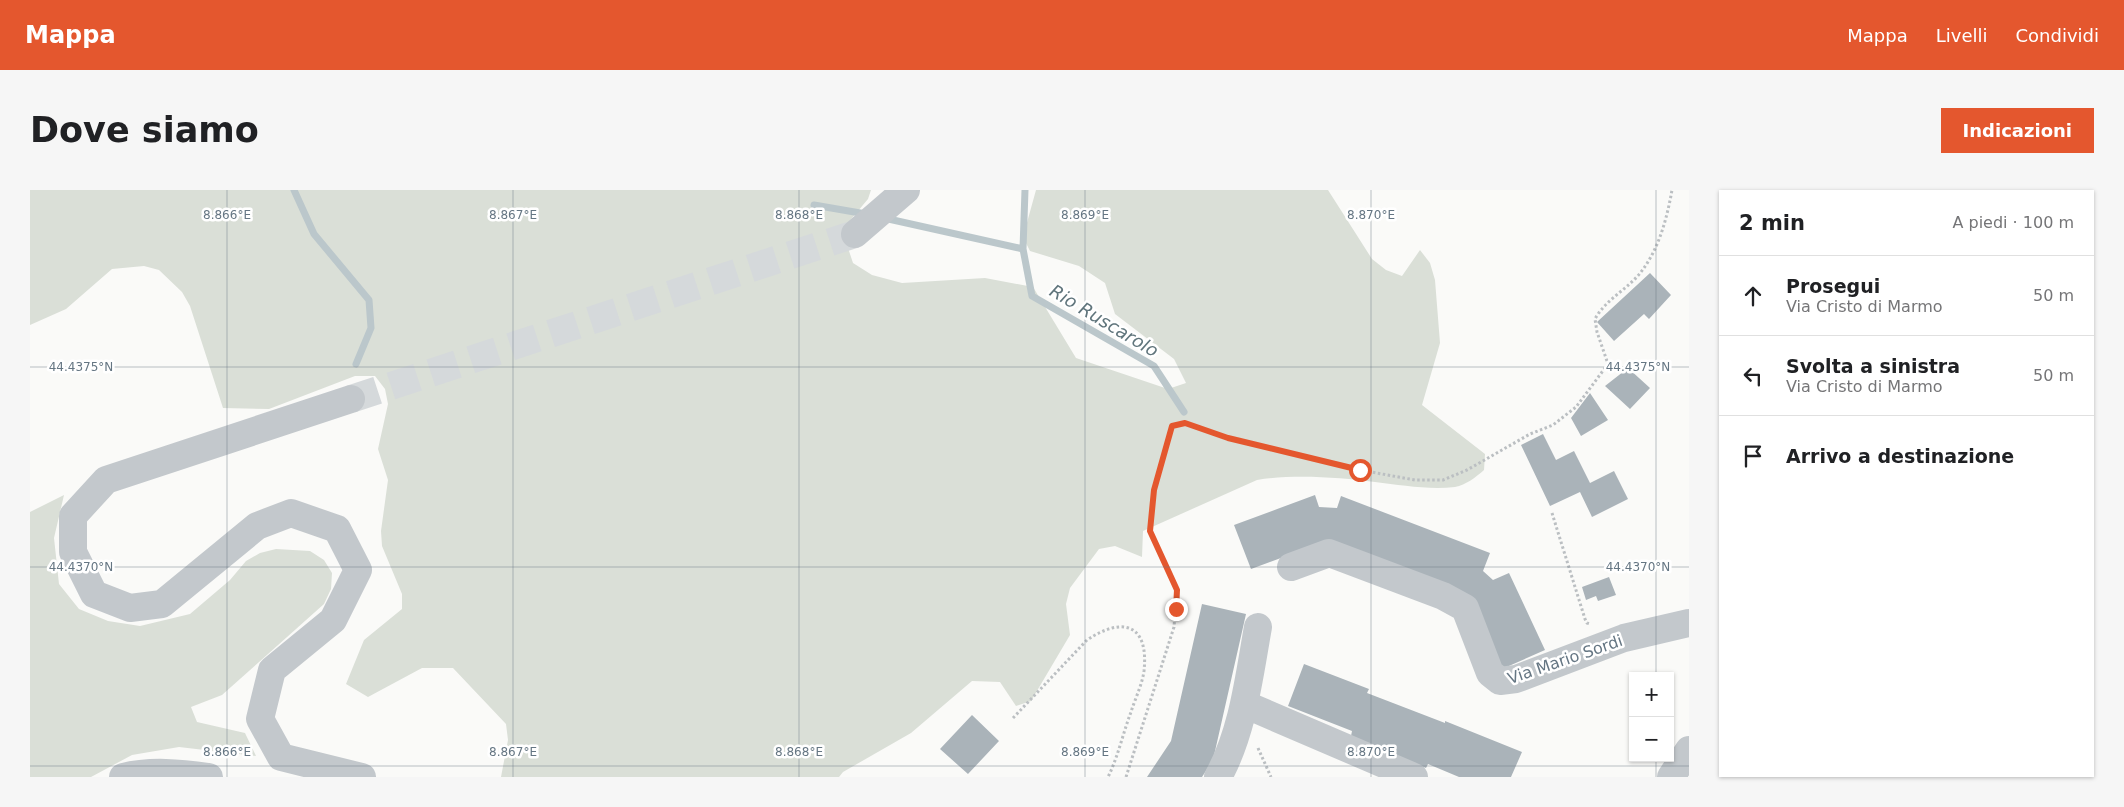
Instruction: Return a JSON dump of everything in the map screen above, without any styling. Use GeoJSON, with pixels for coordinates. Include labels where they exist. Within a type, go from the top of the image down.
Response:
{"type":"FeatureCollection","features":[{"type":"Feature","properties":{"kind":"street"},"geometry":{"type":"LineString","coordinates":[[855,234],[906,190]]}},
{"type":"Feature","properties":{"kind":"street"},"geometry":{"type":"LineString","coordinates":[[351,399],[106,480],[73,516],[73,552],[94,594],[130,608],[162,604],[257,526],[265,522],[291,513],[337,529],[358,570],[333,620],[272,670],[260,719],[281,757],[362,777]]}},
{"type":"Feature","properties":{"kind":"street","name":"Via Mario Sordi"},"geometry":{"type":"LineString","coordinates":[[1291,567],[1329,552],[1443,596],[1465,608],[1490,674],[1500,681],[1516,679],[1624,638],[1689,623]]}},
{"type":"Feature","properties":{"kind":"street"},"geometry":{"type":"LineString","coordinates":[[1218,777],[1228,759],[1244,704],[1258,627]]}},
{"type":"Feature","properties":{"kind":"street"},"geometry":{"type":"LineString","coordinates":[[1244,704],[1414,777]]}},
{"type":"Feature","properties":{"kind":"street"},"geometry":{"type":"LineString","coordinates":[[1669,777],[1689,750]]}},
{"type":"Feature","properties":{"kind":"street"},"geometry":{"type":"LineString","coordinates":[[123,777],[137,774],[180,772],[209,777]]}},
{"type":"Feature","properties":{"kind":"path"},"geometry":{"type":"LineString","coordinates":[[1126,777],[1174,627],[1177,590],[1150,531],[1154,490],[1172,426],[1185,423],[1228,438],[1360,470],[1415,480],[1443,480],[1467,470],[1530,434],[1553,425],[1576,407],[1608,364],[1597,332],[1595,319],[1641,272],[1655,247],[1667,217],[1672,190]]}},
{"type":"Feature","properties":{"kind":"path"},"geometry":{"type":"LineString","coordinates":[[1552,514],[1587,623],[1599,622]]}},
{"type":"Feature","properties":{"kind":"path"},"geometry":{"type":"LineString","coordinates":[[1013,718],[1087,640],[1102,630],[1114,626],[1128,626],[1136,630],[1143,643],[1144,674],[1108,777]]}},
{"type":"Feature","properties":{"kind":"shaded area"},"geometry":{"type":"Polygon","coordinates":[[[30,190],[871,190],[868,199],[842,230],[853,263],[872,275],[902,283],[985,278],[1033,287],[1076,358],[1168,389],[1186,383],[1174,359],[1115,314],[1105,283],[1079,266],[1030,251],[1023,237],[1036,190],[1328,190],[1372,259],[1386,270],[1402,276],[1420,250],[1430,263],[1435,280],[1440,343],[1422,405],[1485,454],[1484,470],[1463,484],[1445,488],[1415,487],[1316,477],[1285,477],[1257,480],[1143,531],[1142,557],[1115,546],[1099,549],[1070,588],[1066,604],[1070,635],[1031,701],[1016,706],[1000,682],[972,681],[911,733],[843,772],[839,777],[501,777],[508,740],[506,724],[453,668],[422,668],[368,697],[346,684],[364,640],[402,609],[402,594],[382,546],[381,531],[388,480],[378,449],[388,404],[385,389],[375,376],[355,376],[269,409],[223,408],[190,306],[182,292],[159,270],[144,266],[112,269],[66,309],[30,325],[30,190]]]}},
{"type":"Feature","properties":{"kind":"shaded area"},"geometry":{"type":"Polygon","coordinates":[[[64,495],[54,538],[59,584],[79,609],[108,621],[140,626],[190,614],[230,580],[246,561],[260,553],[276,549],[310,551],[324,560],[332,573],[331,589],[324,604],[222,695],[191,707],[197,722],[245,733],[256,756],[179,747],[132,755],[91,777],[30,777],[30,512],[64,495]]]}},
{"type":"Feature","properties":{"kind":"building"},"geometry":{"type":"Polygon","coordinates":[[[1650,273],[1671,295],[1649,319],[1644,314],[1614,341],[1597,322],[1650,273]]]}},
{"type":"Feature","properties":{"kind":"building"},"geometry":{"type":"Polygon","coordinates":[[[1628,368],[1650,388],[1630,409],[1605,386],[1628,368]]]}},
{"type":"Feature","properties":{"kind":"building"},"geometry":{"type":"Polygon","coordinates":[[[1590,393],[1608,420],[1581,436],[1571,418],[1590,393]]]}},
{"type":"Feature","properties":{"kind":"building"},"geometry":{"type":"Polygon","coordinates":[[[1543,434],[1556,460],[1574,451],[1590,483],[1614,471],[1628,499],[1592,517],[1580,492],[1550,506],[1521,445],[1543,434]]]}},
{"type":"Feature","properties":{"kind":"building"},"geometry":{"type":"Polygon","coordinates":[[[1315,495],[1319,507],[1337,508],[1341,496],[1490,553],[1483,571],[1493,580],[1509,573],[1545,650],[1502,669],[1471,597],[1330,540],[1251,569],[1234,525],[1315,495]]]}},
{"type":"Feature","properties":{"kind":"building"},"geometry":{"type":"Polygon","coordinates":[[[1609,577],[1616,595],[1598,601],[1596,596],[1586,600],[1582,587],[1609,577]]]}},
{"type":"Feature","properties":{"kind":"building"},"geometry":{"type":"Polygon","coordinates":[[[1202,604],[1246,614],[1213,760],[1202,777],[1147,777],[1171,741],[1202,604]]]}},
{"type":"Feature","properties":{"kind":"building"},"geometry":{"type":"Polygon","coordinates":[[[1304,664],[1369,689],[1367,693],[1445,723],[1445,721],[1522,752],[1511,777],[1459,777],[1428,764],[1426,768],[1351,736],[1352,731],[1288,706],[1304,664]]]}},
{"type":"Feature","properties":{"kind":"building"},"geometry":{"type":"Polygon","coordinates":[[[972,715],[999,741],[968,774],[940,749],[972,715]]]}},
{"type":"Feature","properties":{"kind":"waterway"},"geometry":{"type":"LineString","coordinates":[[294,190],[314,234],[369,300],[371,328],[356,364]]}},
{"type":"Feature","properties":{"kind":"waterway","name":"Rio Ruscarolo"},"geometry":{"type":"LineString","coordinates":[[1025,190],[1023,249],[1032,296],[1154,366],[1184,412]]}},
{"type":"Feature","properties":{"kind":"waterway"},"geometry":{"type":"LineString","coordinates":[[814,205],[866,214]]}},
{"type":"Feature","properties":{"kind":"waterway"},"geometry":{"type":"LineString","coordinates":[[884,218],[1023,249]]}},
{"type":"Feature","properties":{"kind":"tunnel"},"geometry":{"type":"LineString","coordinates":[[351,399],[855,234]]}},
{"type":"Feature","properties":{"kind":"route"},"geometry":{"type":"LineString","coordinates":[[1176,609],[1177,590],[1150,531],[1154,490],[1172,426],[1185,423],[1228,438],[1360,470]]}}]}
